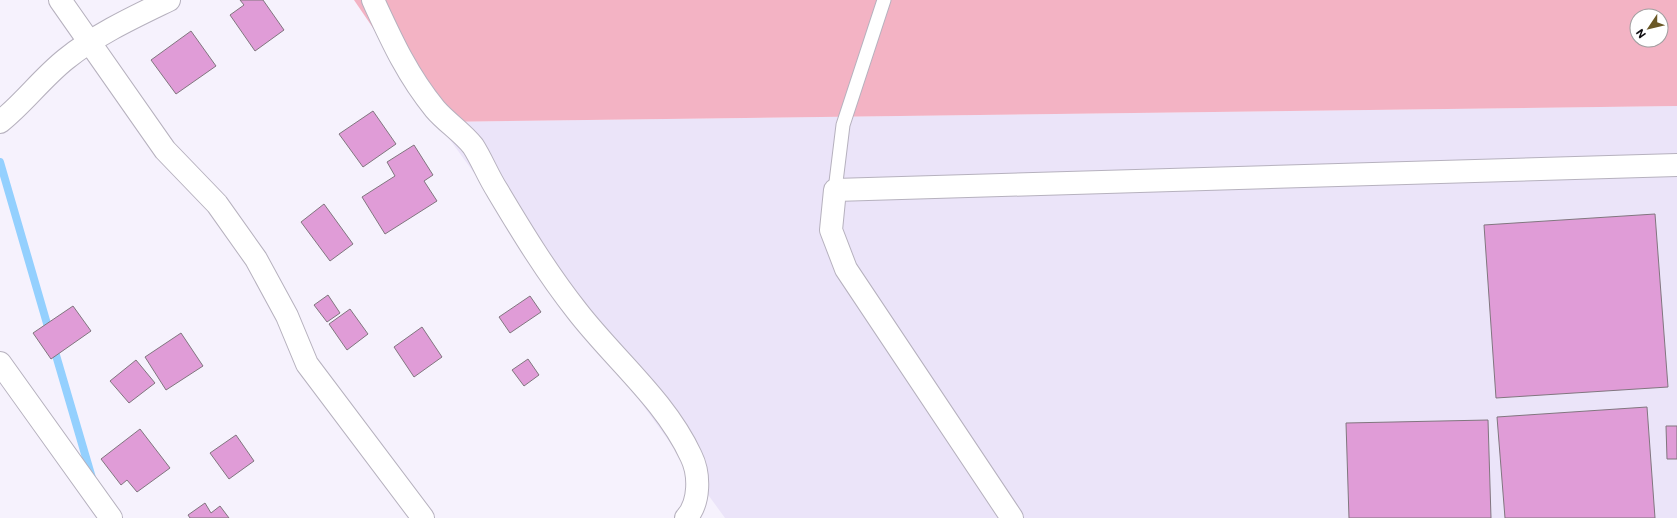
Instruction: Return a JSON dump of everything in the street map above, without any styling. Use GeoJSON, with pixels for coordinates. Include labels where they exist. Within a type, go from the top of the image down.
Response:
{"type":"FeatureCollection","features":[{"type":"Feature","properties":{"kind":"street"},"geometry":{"type":"LineString","coordinates":[[60,0],[165,150],[217,204],[259,266],[287,316],[307,364],[423,518]]}},
{"type":"Feature","properties":{"kind":"street"},"geometry":{"type":"LineString","coordinates":[[0,122],[16,109],[65,59],[89,43],[169,0]]}},
{"type":"Feature","properties":{"kind":"street"},"geometry":{"type":"LineString","coordinates":[[373,0],[403,64],[435,109],[473,146],[535,254],[577,311],[615,358],[648,392],[678,432],[692,457],[697,476],[697,496],[686,518]]}},
{"type":"Feature","properties":{"kind":"street"},"geometry":{"type":"LineString","coordinates":[[1012,518],[846,269],[831,230],[835,190],[1677,165]]}},
{"type":"Feature","properties":{"kind":"street"},"geometry":{"type":"LineString","coordinates":[[0,363],[111,518]]}},
{"type":"Feature","properties":{"kind":"lane"},"geometry":{"type":"LineString","coordinates":[[835,190],[843,125],[884,0]]}},
{"type":"Feature","properties":{"kind":"shaded area"},"geometry":{"type":"Polygon","coordinates":[[[354,0],[1677,0],[1677,106],[437,122],[354,0]]]}},
{"type":"Feature","properties":{"kind":"shaded area"},"geometry":{"type":"Polygon","coordinates":[[[1677,106],[1677,518],[725,518],[437,122],[1677,106]]]}},
{"type":"Feature","properties":{"kind":"building"},"geometry":{"type":"Polygon","coordinates":[[[240,0],[263,0],[284,30],[255,51],[230,15],[244,5],[240,0]]]}},
{"type":"Feature","properties":{"kind":"building"},"geometry":{"type":"Polygon","coordinates":[[[191,31],[216,66],[176,94],[151,60],[191,31]]]}},
{"type":"Feature","properties":{"kind":"building"},"geometry":{"type":"Polygon","coordinates":[[[373,111],[396,144],[363,167],[339,134],[373,111]]]}},
{"type":"Feature","properties":{"kind":"building"},"geometry":{"type":"Polygon","coordinates":[[[414,145],[433,175],[424,181],[437,201],[385,234],[362,197],[395,176],[387,162],[414,145]]]}},
{"type":"Feature","properties":{"kind":"building"},"geometry":{"type":"Polygon","coordinates":[[[324,204],[353,244],[330,261],[301,222],[324,204]]]}},
{"type":"Feature","properties":{"kind":"building"},"geometry":{"type":"Polygon","coordinates":[[[1655,214],[1668,387],[1496,398],[1484,225],[1655,214]]]}},
{"type":"Feature","properties":{"kind":"building"},"geometry":{"type":"Polygon","coordinates":[[[328,295],[340,313],[327,322],[314,305],[328,295]]]}},
{"type":"Feature","properties":{"kind":"building"},"geometry":{"type":"Polygon","coordinates":[[[530,296],[541,312],[510,333],[499,317],[530,296]]]}},
{"type":"Feature","properties":{"kind":"building"},"geometry":{"type":"Polygon","coordinates":[[[73,306],[91,331],[51,359],[33,333],[73,306]]]}},
{"type":"Feature","properties":{"kind":"building"},"geometry":{"type":"Polygon","coordinates":[[[350,309],[368,334],[347,350],[329,324],[350,309]]]}},
{"type":"Feature","properties":{"kind":"building"},"geometry":{"type":"Polygon","coordinates":[[[422,327],[442,357],[414,377],[394,347],[422,327]]]}},
{"type":"Feature","properties":{"kind":"building"},"geometry":{"type":"Polygon","coordinates":[[[181,333],[203,366],[166,390],[145,357],[181,333]]]}},
{"type":"Feature","properties":{"kind":"building"},"geometry":{"type":"Polygon","coordinates":[[[528,359],[539,375],[524,386],[512,370],[528,359]]]}},
{"type":"Feature","properties":{"kind":"building"},"geometry":{"type":"Polygon","coordinates":[[[136,360],[155,383],[129,403],[110,381],[136,360]]]}},
{"type":"Feature","properties":{"kind":"building"},"geometry":{"type":"Polygon","coordinates":[[[1647,407],[1655,518],[1505,518],[1497,417],[1647,407]]]}},
{"type":"Feature","properties":{"kind":"building"},"geometry":{"type":"Polygon","coordinates":[[[1488,420],[1491,518],[1349,518],[1346,423],[1488,420]]]}},
{"type":"Feature","properties":{"kind":"building"},"geometry":{"type":"Polygon","coordinates":[[[1666,426],[1677,426],[1677,459],[1667,459],[1666,426]]]}},
{"type":"Feature","properties":{"kind":"building"},"geometry":{"type":"Polygon","coordinates":[[[140,429],[170,468],[137,492],[127,480],[121,485],[101,459],[140,429]]]}},
{"type":"Feature","properties":{"kind":"building"},"geometry":{"type":"Polygon","coordinates":[[[236,435],[254,461],[229,479],[210,453],[236,435]]]}},
{"type":"Feature","properties":{"kind":"building"},"geometry":{"type":"Polygon","coordinates":[[[205,503],[211,513],[220,506],[229,518],[190,518],[188,515],[205,503]]]}},
{"type":"Feature","properties":{"kind":"waterway"},"geometry":{"type":"LineString","coordinates":[[0,162],[50,334]]}},
{"type":"Feature","properties":{"kind":"waterway"},"geometry":{"type":"LineString","coordinates":[[53,345],[92,478]]}}]}
